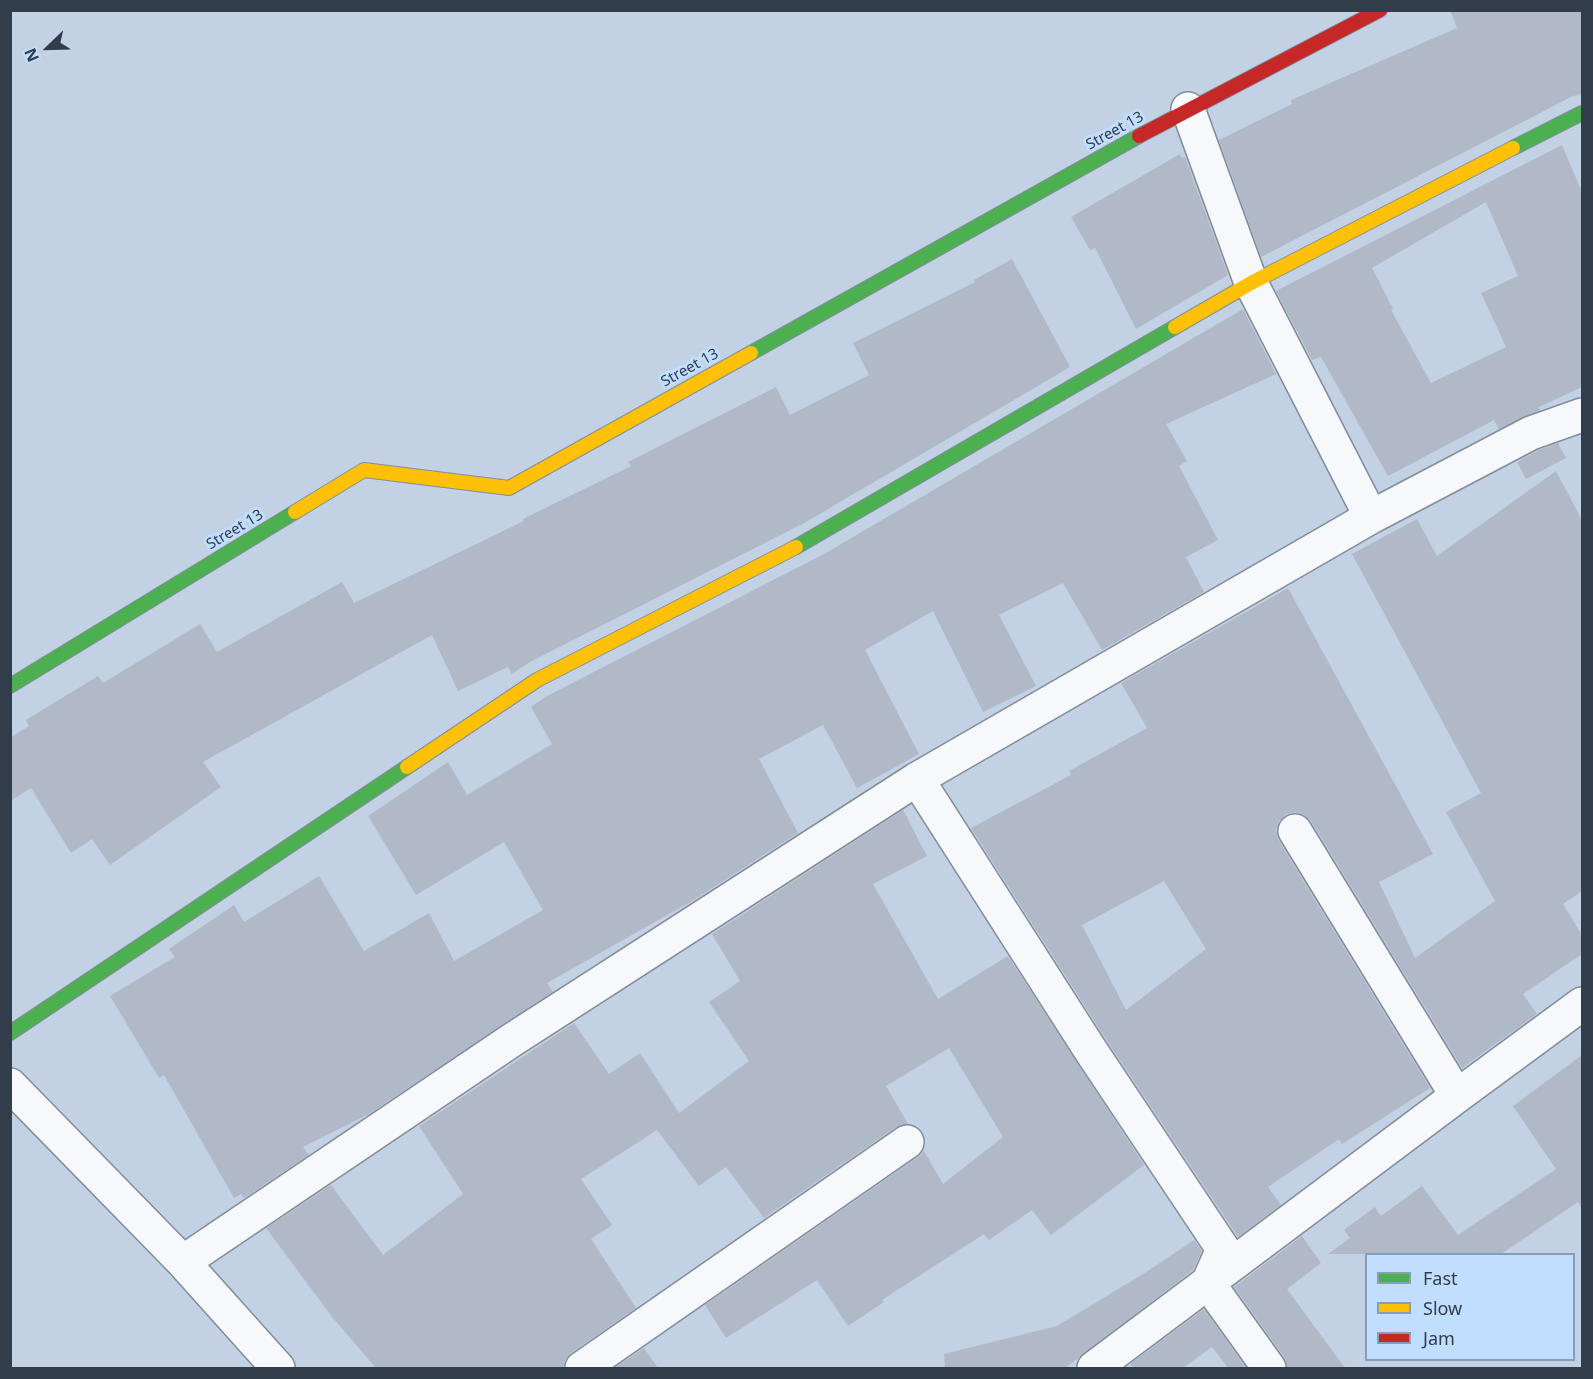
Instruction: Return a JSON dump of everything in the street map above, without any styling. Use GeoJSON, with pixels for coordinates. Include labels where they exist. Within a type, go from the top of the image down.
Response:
{"type":"FeatureCollection","features":[{"type":"Feature","properties":{"kind":"street","name":"Street 13"},"geometry":{"type":"LineString","coordinates":[[10,686],[364,470],[509,489],[1188,109],[1380,10]]}},
{"type":"Feature","properties":{"kind":"street"},"geometry":{"type":"LineString","coordinates":[[1188,109],[1251,283],[1371,517]]}},
{"type":"Feature","properties":{"kind":"street"},"geometry":{"type":"LineString","coordinates":[[10,1033],[537,680],[815,538],[1251,283],[1582,113]]}},
{"type":"Feature","properties":{"kind":"street"},"geometry":{"type":"LineString","coordinates":[[183,1262],[512,1040],[918,779],[1371,517],[1531,433],[1582,415]]}},
{"type":"Feature","properties":{"kind":"street"},"geometry":{"type":"LineString","coordinates":[[918,779],[1091,1051],[1223,1249],[1208,1283]]}},
{"type":"Feature","properties":{"kind":"street"},"geometry":{"type":"LineString","coordinates":[[1295,831],[1457,1096]]}},
{"type":"Feature","properties":{"kind":"street"},"geometry":{"type":"LineString","coordinates":[[1094,1368],[1582,1004]]}},
{"type":"Feature","properties":{"kind":"street"},"geometry":{"type":"LineString","coordinates":[[10,1085],[183,1262],[278,1368]]}},
{"type":"Feature","properties":{"kind":"street"},"geometry":{"type":"LineString","coordinates":[[582,1368],[906,1142]]}},
{"type":"Feature","properties":{"kind":"street"},"geometry":{"type":"LineString","coordinates":[[1208,1283],[1269,1368]]}},
{"type":"Feature","properties":{"kind":"building"},"geometry":{"type":"Polygon","coordinates":[[[1450,10],[1582,10],[1582,94],[1573,96],[1261,257],[1219,140],[1292,104],[1291,100],[1457,28],[1450,10]]]}},
{"type":"Feature","properties":{"kind":"building"},"geometry":{"type":"Polygon","coordinates":[[[1562,145],[1582,192],[1582,387],[1499,429],[1494,420],[1388,476],[1321,357],[1312,360],[1276,291],[1562,145]],[[1486,202],[1372,268],[1393,309],[1391,310],[1431,383],[1506,347],[1481,293],[1518,276],[1486,202]]]}},
{"type":"Feature","properties":{"kind":"building"},"geometry":{"type":"Polygon","coordinates":[[[1180,154],[1182,158],[1185,157],[1228,275],[1136,329],[1095,248],[1090,250],[1071,217],[1180,154]]]}},
{"type":"Feature","properties":{"kind":"building"},"geometry":{"type":"Polygon","coordinates":[[[1012,259],[1070,367],[806,522],[528,663],[512,674],[508,667],[458,691],[432,635],[203,762],[221,787],[110,865],[92,839],[71,853],[31,788],[10,801],[10,738],[29,726],[26,720],[98,676],[103,683],[200,624],[217,652],[342,582],[354,603],[524,521],[523,519],[631,466],[628,462],[776,387],[790,415],[869,375],[853,343],[975,282],[974,280],[1012,259]]]}},
{"type":"Feature","properties":{"kind":"building"},"geometry":{"type":"Polygon","coordinates":[[[1243,309],[1276,374],[1166,424],[1187,461],[1179,466],[1218,540],[1186,557],[1204,592],[1102,650],[1063,583],[999,615],[1036,686],[983,712],[933,611],[865,650],[919,754],[857,788],[823,725],[759,759],[798,833],[692,901],[547,983],[553,992],[369,1114],[303,1147],[309,1155],[244,1198],[241,1194],[234,1198],[164,1075],[159,1078],[110,996],[175,957],[169,949],[234,905],[244,922],[319,876],[364,951],[429,913],[454,961],[543,910],[504,842],[416,895],[368,816],[448,762],[467,795],[552,744],[531,707],[547,696],[824,554],[1243,309]]]}},
{"type":"Feature","properties":{"kind":"building"},"geometry":{"type":"Polygon","coordinates":[[[1558,443],[1566,458],[1526,479],[1517,462],[1558,443]]]}},
{"type":"Feature","properties":{"kind":"building"},"geometry":{"type":"Polygon","coordinates":[[[1556,471],[1582,520],[1582,891],[1563,904],[1582,935],[1582,954],[1523,994],[1537,1014],[1462,1068],[1311,821],[1295,812],[1285,815],[1278,823],[1276,831],[1279,841],[1430,1088],[1342,1144],[1339,1139],[1268,1187],[1281,1205],[1238,1237],[1107,1041],[971,828],[1071,775],[1069,771],[1147,728],[1121,683],[1288,588],[1433,854],[1379,882],[1415,958],[1495,901],[1446,812],[1481,793],[1352,554],[1417,519],[1437,556],[1556,471]],[[1164,881],[1082,925],[1126,1010],[1206,949],[1164,881]]]}},
{"type":"Feature","properties":{"kind":"building"},"geometry":{"type":"Polygon","coordinates":[[[903,810],[927,856],[873,884],[938,999],[1008,956],[1144,1165],[1051,1235],[1032,1210],[989,1240],[984,1234],[882,1300],[884,1302],[848,1326],[817,1280],[726,1338],[705,1305],[924,1151],[943,1184],[1003,1137],[949,1048],[886,1086],[908,1124],[896,1127],[764,1218],[726,1167],[699,1186],[657,1130],[581,1179],[612,1225],[591,1239],[636,1308],[571,1353],[565,1360],[563,1368],[376,1368],[333,1318],[266,1228],[331,1185],[383,1255],[463,1194],[419,1126],[574,1023],[609,1074],[640,1053],[679,1113],[749,1061],[709,1002],[740,981],[712,934],[903,810]]]}},
{"type":"Feature","properties":{"kind":"building"},"geometry":{"type":"Polygon","coordinates":[[[1582,1055],[1582,1209],[1578,1202],[1502,1253],[1328,1254],[1350,1238],[1344,1230],[1375,1207],[1381,1216],[1422,1186],[1458,1235],[1556,1169],[1513,1106],[1582,1055]]]}},
{"type":"Feature","properties":{"kind":"building"},"geometry":{"type":"Polygon","coordinates":[[[1302,1236],[1321,1263],[1287,1289],[1345,1368],[1287,1368],[1284,1357],[1234,1287],[1302,1236]]]}},
{"type":"Feature","properties":{"kind":"building"},"geometry":{"type":"Polygon","coordinates":[[[1194,1240],[1202,1251],[1193,1270],[1065,1368],[945,1368],[944,1354],[1057,1326],[1194,1240]]]}},
{"type":"Feature","properties":{"kind":"building"},"geometry":{"type":"Polygon","coordinates":[[[1204,1309],[1246,1368],[1228,1368],[1212,1347],[1183,1368],[1133,1368],[1130,1364],[1204,1309]]]}},
{"type":"Feature","properties":{"kind":"building"},"geometry":{"type":"Polygon","coordinates":[[[644,1348],[658,1368],[614,1368],[644,1348]]]}},
{"type":"Feature","properties":{"kind":"traffic: fast"},"geometry":{"type":"LineString","coordinates":[[1513,148],[1582,113]]}},
{"type":"Feature","properties":{"kind":"traffic: fast"},"geometry":{"type":"LineString","coordinates":[[751,353],[1139,136]]}},
{"type":"Feature","properties":{"kind":"traffic: fast"},"geometry":{"type":"LineString","coordinates":[[796,547],[1175,327]]}},
{"type":"Feature","properties":{"kind":"traffic: fast"},"geometry":{"type":"LineString","coordinates":[[10,686],[295,512]]}},
{"type":"Feature","properties":{"kind":"traffic: fast"},"geometry":{"type":"LineString","coordinates":[[10,1033],[407,767]]}},
{"type":"Feature","properties":{"kind":"traffic: slow"},"geometry":{"type":"LineString","coordinates":[[1175,327],[1251,283],[1513,148]]}},
{"type":"Feature","properties":{"kind":"traffic: slow"},"geometry":{"type":"LineString","coordinates":[[295,512],[364,470],[509,488],[751,353]]}},
{"type":"Feature","properties":{"kind":"traffic: slow"},"geometry":{"type":"LineString","coordinates":[[407,767],[537,680],[796,547]]}},
{"type":"Feature","properties":{"kind":"traffic: jam"},"geometry":{"type":"LineString","coordinates":[[1139,136],[1380,10]]}}]}
